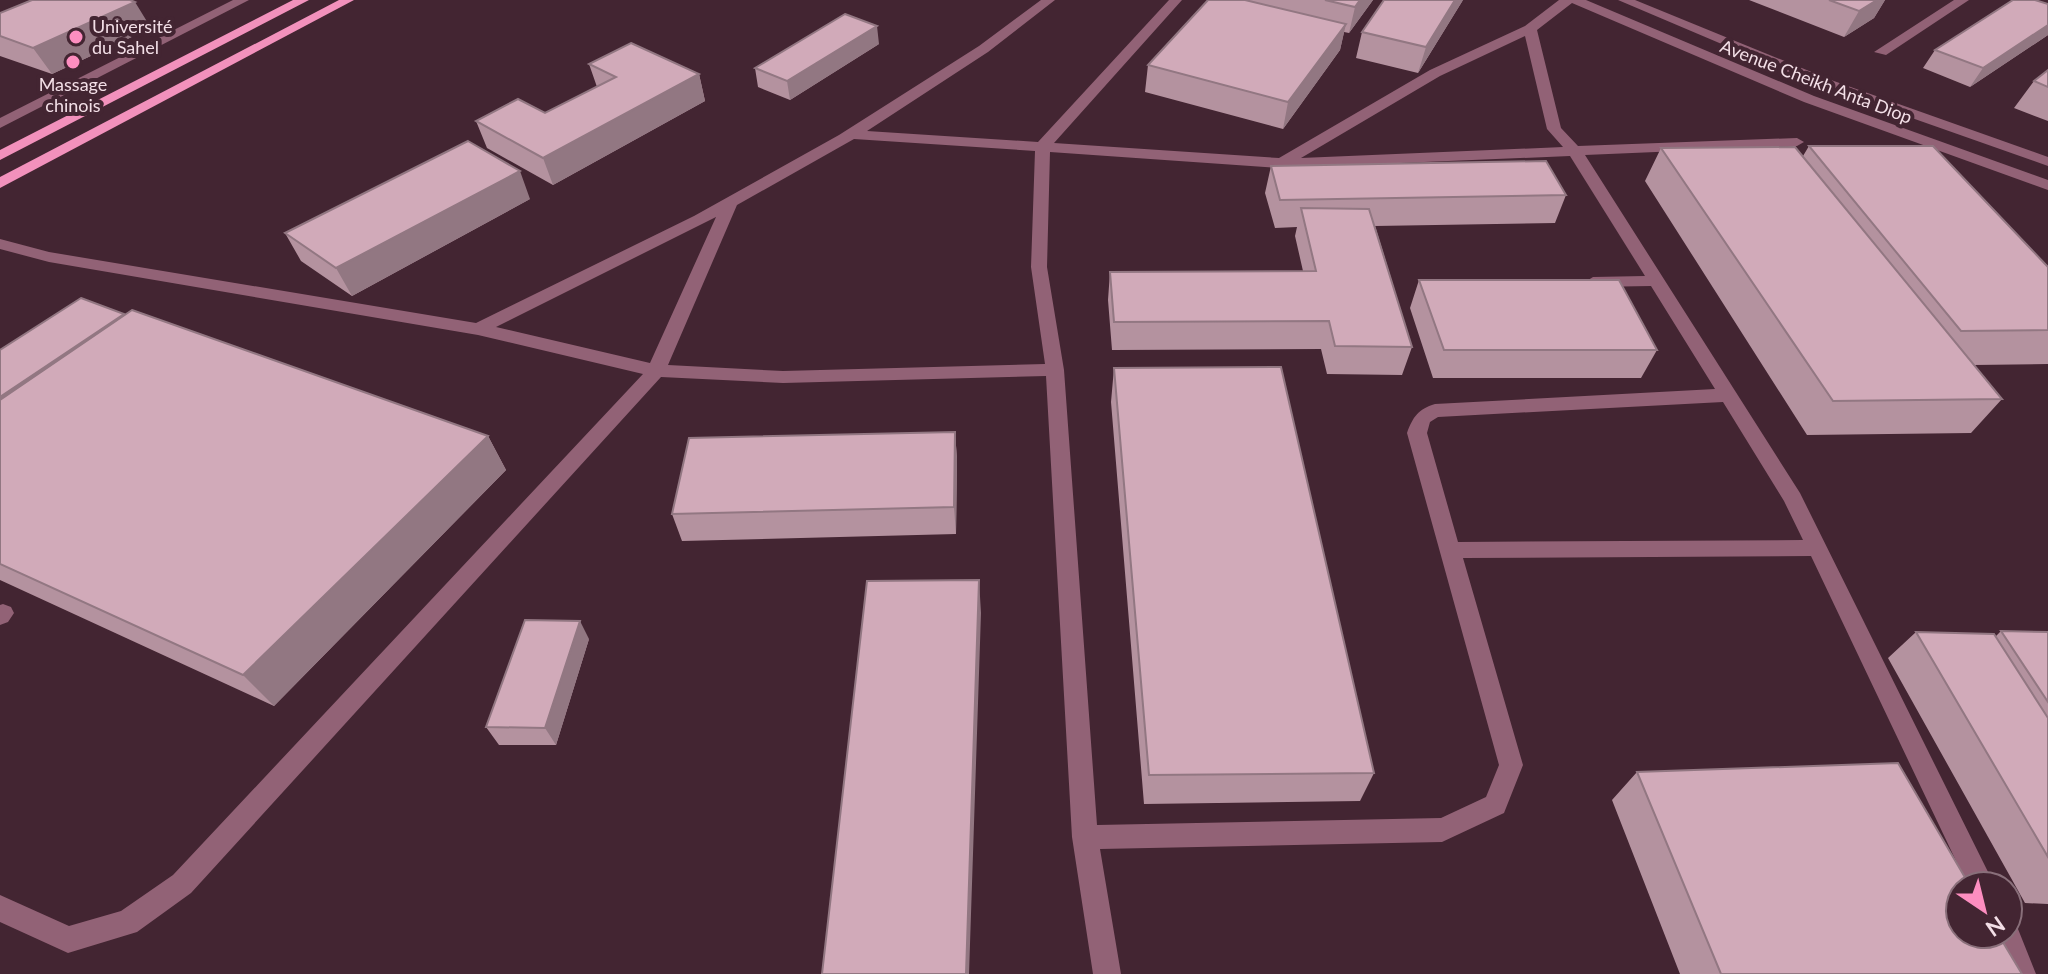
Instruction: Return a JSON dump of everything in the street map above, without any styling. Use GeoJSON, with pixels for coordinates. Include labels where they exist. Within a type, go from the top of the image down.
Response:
{"type":"FeatureCollection","features":[{"type":"Feature","properties":{"kind":"main road"},"geometry":{"type":"LineString","coordinates":[[0,156],[303,0]]}},
{"type":"Feature","properties":{"kind":"main road"},"geometry":{"type":"LineString","coordinates":[[0,183],[348,0]]}},
{"type":"Feature","properties":{"kind":"street"},"geometry":{"type":"LineString","coordinates":[[0,124],[243,0]]}},
{"type":"Feature","properties":{"kind":"street"},"geometry":{"type":"LineString","coordinates":[[478,329],[641,252],[850,134],[1049,0]]}},
{"type":"Feature","properties":{"kind":"street"},"geometry":{"type":"LineString","coordinates":[[1107,974],[1085,837],[1055,370],[1039,267],[1043,146],[1176,0]]}},
{"type":"Feature","properties":{"kind":"street"},"geometry":{"type":"LineString","coordinates":[[1281,163],[1435,73],[1530,29],[1567,0]]}},
{"type":"Feature","properties":{"kind":"street","name":"Avenue Cheikh Anta Diop"},"geometry":{"type":"LineString","coordinates":[[1576,0],[1683,49],[1803,98],[2048,185]]}},
{"type":"Feature","properties":{"kind":"street","name":"Avenue Cheikh Anta Diop"},"geometry":{"type":"LineString","coordinates":[[1624,0],[1826,83],[2048,162]]}},
{"type":"Feature","properties":{"kind":"street"},"geometry":{"type":"LineString","coordinates":[[1881,52],[1963,0]]}},
{"type":"Feature","properties":{"kind":"street"},"geometry":{"type":"LineString","coordinates":[[1530,29],[1554,129],[1576,153],[1793,498],[1974,870]]}},
{"type":"Feature","properties":{"kind":"street"},"geometry":{"type":"LineString","coordinates":[[850,134],[1281,163],[1797,142]]}},
{"type":"Feature","properties":{"kind":"street"},"geometry":{"type":"LineString","coordinates":[[0,908],[68,940],[128,923],[182,884],[656,371],[731,201]]}},
{"type":"Feature","properties":{"kind":"street"},"geometry":{"type":"LineString","coordinates":[[0,244],[49,257],[478,329],[656,371],[783,377],[1055,370]]}},
{"type":"Feature","properties":{"kind":"street"},"geometry":{"type":"LineString","coordinates":[[1576,282],[1656,281]]}},
{"type":"Feature","properties":{"kind":"street"},"geometry":{"type":"LineString","coordinates":[[1085,837],[1442,830],[1495,805],[1511,765],[1417,433],[1422,418],[1435,411],[1727,395]]}},
{"type":"Feature","properties":{"kind":"street"},"geometry":{"type":"LineString","coordinates":[[1448,550],[1816,548]]}},
{"type":"Feature","properties":{"kind":"street"},"geometry":{"type":"LineString","coordinates":[[2014,950],[2024,971]]}},
{"type":"Feature","properties":{"kind":"building"},"geometry":{"type":"Polygon","coordinates":[[[32,0],[135,2],[33,48],[0,36],[0,13],[32,0]]]}},
{"type":"Feature","properties":{"kind":"building"},"geometry":{"type":"Polygon","coordinates":[[[1208,0],[1245,0],[1346,24],[1288,102],[1148,65],[1208,0]]]}},
{"type":"Feature","properties":{"kind":"building"},"geometry":{"type":"Polygon","coordinates":[[[1325,0],[1360,0],[1355,7],[1325,0]]]}},
{"type":"Feature","properties":{"kind":"building"},"geometry":{"type":"Polygon","coordinates":[[[1384,0],[1455,0],[1426,47],[1362,32],[1384,0]]]}},
{"type":"Feature","properties":{"kind":"building"},"geometry":{"type":"Polygon","coordinates":[[[1829,0],[1877,0],[1859,11],[1829,0]]]}},
{"type":"Feature","properties":{"kind":"building"},"geometry":{"type":"Polygon","coordinates":[[[2013,0],[2035,0],[2048,4],[2048,25],[1983,68],[1935,50],[2013,0]]]}},
{"type":"Feature","properties":{"kind":"building"},"geometry":{"type":"Polygon","coordinates":[[[845,14],[877,26],[787,81],[755,68],[845,14]]]}},
{"type":"Feature","properties":{"kind":"building"},"geometry":{"type":"Polygon","coordinates":[[[631,43],[699,74],[543,158],[476,121],[518,99],[545,113],[616,77],[589,64],[631,43]]]}},
{"type":"Feature","properties":{"kind":"building"},"geometry":{"type":"Polygon","coordinates":[[[2048,70],[2048,87],[2034,81],[2048,70]]]}},
{"type":"Feature","properties":{"kind":"building"},"geometry":{"type":"Polygon","coordinates":[[[468,141],[520,171],[336,268],[285,233],[468,141]]]}},
{"type":"Feature","properties":{"kind":"building"},"geometry":{"type":"Polygon","coordinates":[[[1809,146],[1933,146],[2048,267],[2048,330],[1961,331],[1809,146]]]}},
{"type":"Feature","properties":{"kind":"building"},"geometry":{"type":"Polygon","coordinates":[[[1795,147],[2002,399],[1833,401],[1661,148],[1795,147]]]}},
{"type":"Feature","properties":{"kind":"building"},"geometry":{"type":"Polygon","coordinates":[[[1546,161],[1566,195],[1280,200],[1271,166],[1546,161]]]}},
{"type":"Feature","properties":{"kind":"building"},"geometry":{"type":"Polygon","coordinates":[[[1301,208],[1369,209],[1412,347],[1335,346],[1329,321],[1114,322],[1110,272],[1316,271],[1301,208]]]}},
{"type":"Feature","properties":{"kind":"building"},"geometry":{"type":"Polygon","coordinates":[[[1419,280],[1619,280],[1657,350],[1444,350],[1419,280]]]}},
{"type":"Feature","properties":{"kind":"building"},"geometry":{"type":"Polygon","coordinates":[[[81,298],[124,314],[0,397],[0,350],[81,298]]]}},
{"type":"Feature","properties":{"kind":"building"},"geometry":{"type":"Polygon","coordinates":[[[132,310],[488,436],[243,675],[0,564],[0,400],[132,310]]]}},
{"type":"Feature","properties":{"kind":"building"},"geometry":{"type":"Polygon","coordinates":[[[1281,367],[1374,773],[1149,775],[1114,368],[1281,367]]]}},
{"type":"Feature","properties":{"kind":"building"},"geometry":{"type":"Polygon","coordinates":[[[955,432],[954,507],[672,514],[689,438],[955,432]]]}},
{"type":"Feature","properties":{"kind":"building"},"geometry":{"type":"Polygon","coordinates":[[[979,580],[966,974],[822,974],[867,581],[979,580]]]}},
{"type":"Feature","properties":{"kind":"building"},"geometry":{"type":"Polygon","coordinates":[[[525,620],[580,621],[545,728],[486,727],[525,620]]]}},
{"type":"Feature","properties":{"kind":"building"},"geometry":{"type":"Polygon","coordinates":[[[2001,631],[2048,632],[2048,702],[2001,631]]]}},
{"type":"Feature","properties":{"kind":"building"},"geometry":{"type":"Polygon","coordinates":[[[1916,632],[1994,634],[2048,718],[2048,857],[1916,632]]]}},
{"type":"Feature","properties":{"kind":"building"},"geometry":{"type":"Polygon","coordinates":[[[1898,763],[1961,870],[1944,870],[1944,950],[2008,950],[2022,974],[1721,974],[1637,772],[1898,763]]]}},
{"type":"Feature","properties":{"kind":"place","name":"Université du Sahel"},"geometry":{"type":"Point","coordinates":[76,37]}},
{"type":"Feature","properties":{"kind":"place","name":"Massage chinois"},"geometry":{"type":"Point","coordinates":[73,62]}}]}
